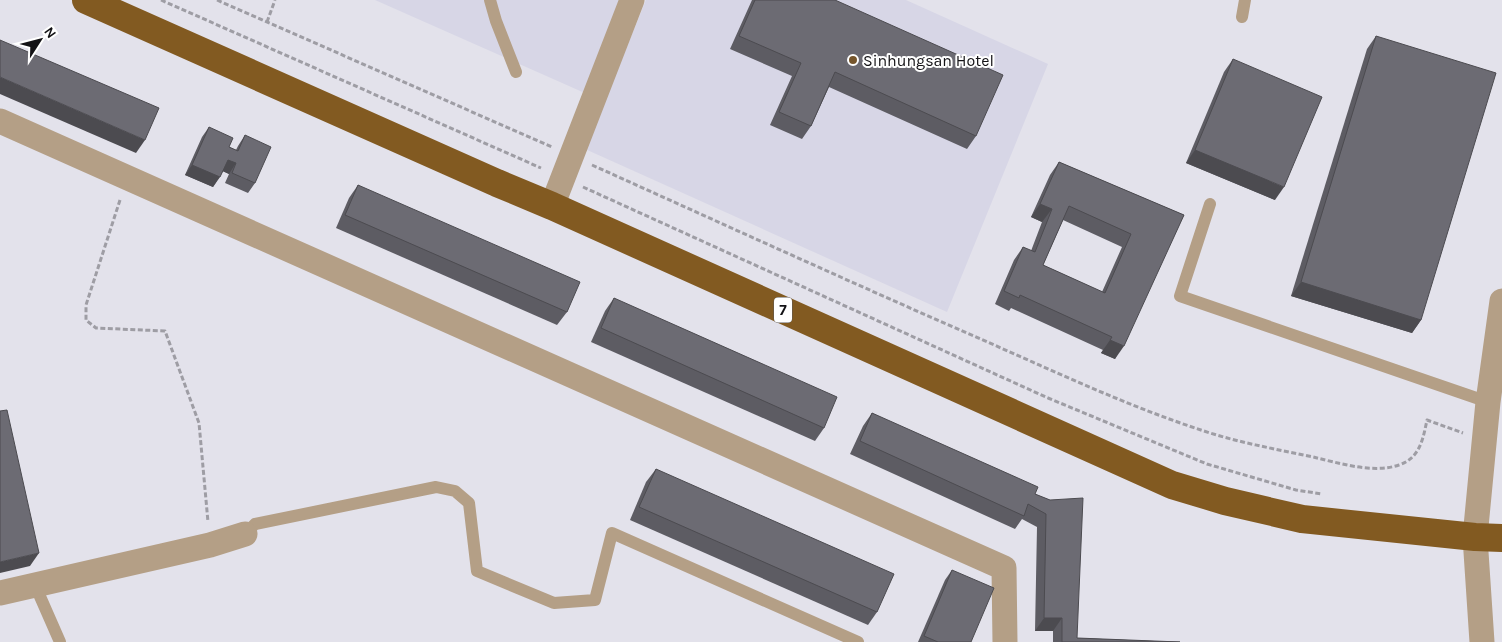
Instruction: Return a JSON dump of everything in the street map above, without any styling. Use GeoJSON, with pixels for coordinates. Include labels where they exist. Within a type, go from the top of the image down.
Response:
{"type":"FeatureCollection","features":[{"type":"Feature","properties":{"kind":"highway","name":"7"},"geometry":{"type":"LineString","coordinates":[[86,0],[497,184],[552,206],[1172,485],[1225,501],[1302,519],[1475,537],[1502,538]]}},
{"type":"Feature","properties":{"kind":"street"},"geometry":{"type":"LineString","coordinates":[[552,206],[632,0]]}},
{"type":"Feature","properties":{"kind":"street"},"geometry":{"type":"LineString","coordinates":[[0,121],[1004,568],[1005,642]]}},
{"type":"Feature","properties":{"kind":"street"},"geometry":{"type":"LineString","coordinates":[[1482,642],[1475,537],[1488,402],[1502,301]]}},
{"type":"Feature","properties":{"kind":"street"},"geometry":{"type":"LineString","coordinates":[[0,592],[210,545],[245,534]]}},
{"type":"Feature","properties":{"kind":"lane"},"geometry":{"type":"LineString","coordinates":[[490,0],[516,72]]}},
{"type":"Feature","properties":{"kind":"lane"},"geometry":{"type":"LineString","coordinates":[[1242,17],[1245,0]]}},
{"type":"Feature","properties":{"kind":"lane"},"geometry":{"type":"LineString","coordinates":[[1210,204],[1180,296],[1488,402]]}},
{"type":"Feature","properties":{"kind":"lane"},"geometry":{"type":"LineString","coordinates":[[245,534],[255,524],[436,487],[455,491],[469,503],[477,571],[554,602],[595,600],[612,534],[858,642]]}},
{"type":"Feature","properties":{"kind":"lane"},"geometry":{"type":"LineString","coordinates":[[35,585],[60,642]]}},
{"type":"Feature","properties":{"kind":"path"},"geometry":{"type":"LineString","coordinates":[[161,0],[913,309],[1133,406],[1206,432],[1238,441],[1352,466],[1386,468],[1411,459],[1421,446],[1428,420]]}},
{"type":"Feature","properties":{"kind":"path"},"geometry":{"type":"LineString","coordinates":[[217,0],[267,22],[1048,398],[1207,464],[1296,490],[1325,494]]}},
{"type":"Feature","properties":{"kind":"path"},"geometry":{"type":"LineString","coordinates":[[267,22],[275,0]]}},
{"type":"Feature","properties":{"kind":"path"},"geometry":{"type":"LineString","coordinates":[[127,178],[86,305],[86,320],[96,328],[165,331],[199,423],[210,545]]}},
{"type":"Feature","properties":{"kind":"shaded area"},"geometry":{"type":"Polygon","coordinates":[[[375,0],[623,0],[587,94],[375,0]]]}},
{"type":"Feature","properties":{"kind":"shaded area"},"geometry":{"type":"Polygon","coordinates":[[[646,0],[906,0],[1048,64],[947,312],[585,149],[646,0]]]}},
{"type":"Feature","properties":{"kind":"building"},"geometry":{"type":"Polygon","coordinates":[[[755,0],[835,0],[1003,75],[976,136],[835,72],[811,126],[779,112],[801,63],[739,36],[755,0]]]}},
{"type":"Feature","properties":{"kind":"building"},"geometry":{"type":"Polygon","coordinates":[[[1376,36],[1496,73],[1421,320],[1301,282],[1376,36]]]}},
{"type":"Feature","properties":{"kind":"building"},"geometry":{"type":"Polygon","coordinates":[[[0,40],[159,108],[145,140],[0,77],[0,40]]]}},
{"type":"Feature","properties":{"kind":"building"},"geometry":{"type":"Polygon","coordinates":[[[1233,59],[1322,97],[1284,187],[1195,150],[1233,59]]]}},
{"type":"Feature","properties":{"kind":"building"},"geometry":{"type":"Polygon","coordinates":[[[209,127],[233,138],[229,147],[238,151],[245,135],[271,147],[255,183],[232,173],[236,163],[228,160],[220,177],[192,165],[209,127]]]}},
{"type":"Feature","properties":{"kind":"building"},"geometry":{"type":"Polygon","coordinates":[[[1059,162],[1184,215],[1124,346],[1110,340],[1112,337],[1020,295],[1019,298],[1004,291],[1023,247],[1035,252],[1052,209],[1040,204],[1059,162]],[[1069,206],[1043,265],[1105,293],[1131,234],[1069,206]]]}},
{"type":"Feature","properties":{"kind":"building"},"geometry":{"type":"Polygon","coordinates":[[[358,185],[580,282],[567,312],[345,215],[358,185]]]}},
{"type":"Feature","properties":{"kind":"building"},"geometry":{"type":"Polygon","coordinates":[[[614,298],[837,397],[824,428],[601,328],[614,298]]]}},
{"type":"Feature","properties":{"kind":"building"},"geometry":{"type":"Polygon","coordinates":[[[7,410],[39,553],[0,562],[0,411],[7,410]]]}},
{"type":"Feature","properties":{"kind":"building"},"geometry":{"type":"Polygon","coordinates":[[[872,413],[1038,487],[1035,494],[1050,500],[1083,498],[1077,638],[1180,642],[1062,642],[1062,618],[1044,618],[1046,514],[1028,504],[1024,516],[860,441],[872,413]]]}},
{"type":"Feature","properties":{"kind":"building"},"geometry":{"type":"Polygon","coordinates":[[[656,469],[894,574],[877,612],[639,507],[656,469]]]}},
{"type":"Feature","properties":{"kind":"building"},"geometry":{"type":"Polygon","coordinates":[[[952,570],[994,588],[971,642],[938,642],[924,636],[952,570]]]}},
{"type":"Feature","properties":{"kind":"place","name":"Sinhungsan Hotel"},"geometry":{"type":"Point","coordinates":[853,60]}}]}
